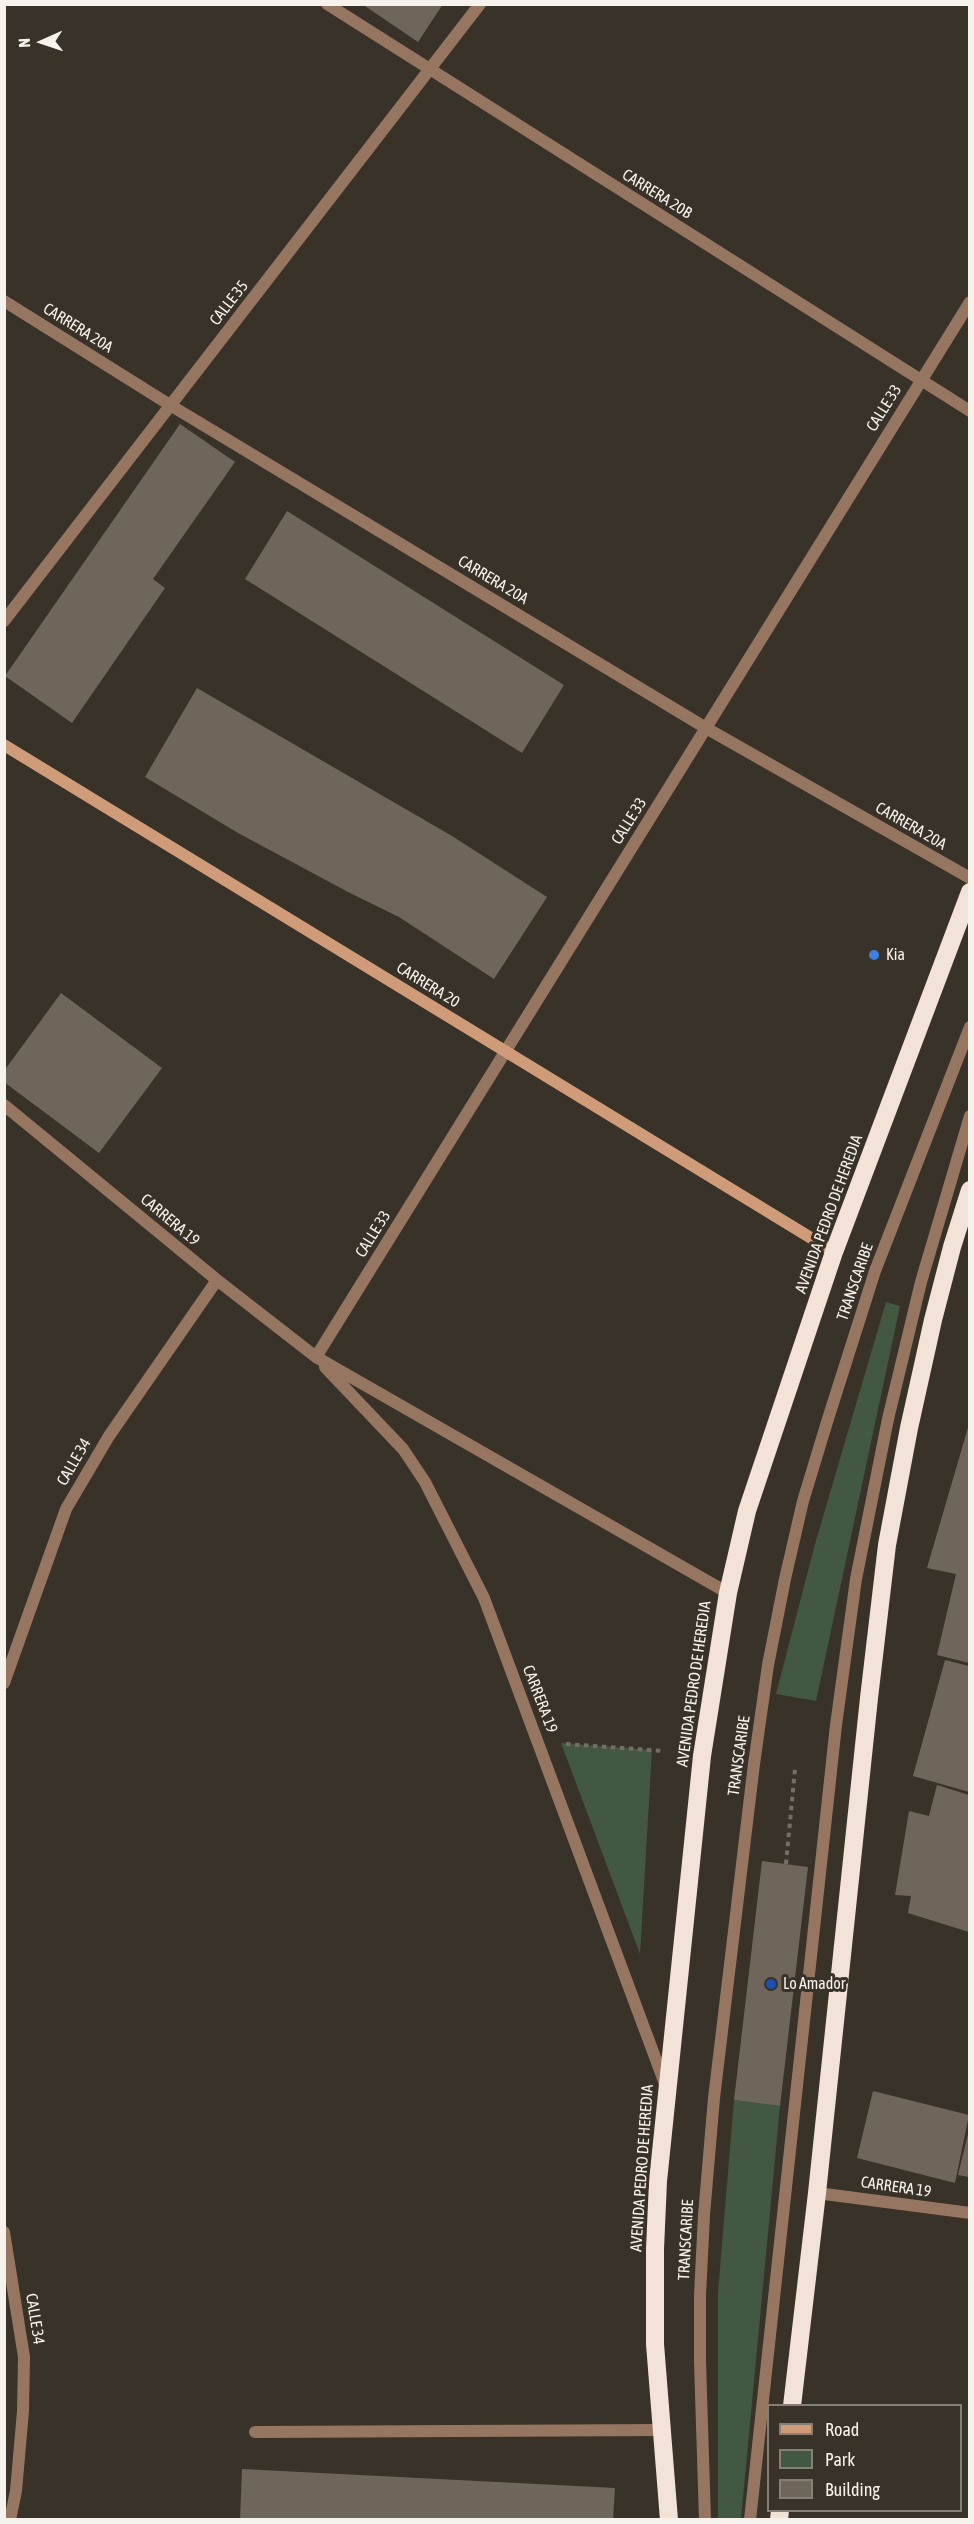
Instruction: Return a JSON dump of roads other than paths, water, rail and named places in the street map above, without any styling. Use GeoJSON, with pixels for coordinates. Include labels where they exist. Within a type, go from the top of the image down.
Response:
{"type":"FeatureCollection","features":[{"type":"Feature","properties":{"kind":"highway","name":"AVENIDA PEDRO DE HEREDIA"},"geometry":{"type":"LineString","coordinates":[[669,2520],[655,2344],[658,2181],[702,1756],[728,1593],[747,1511],[834,1252],[969,892]]}},
{"type":"Feature","properties":{"kind":"highway"},"geometry":{"type":"LineString","coordinates":[[792,2404],[818,2193],[887,1545],[904,1450],[933,1320],[969,1190]]}},
{"type":"Feature","properties":{"kind":"street","name":"CARRERA 20B"},"geometry":{"type":"LineString","coordinates":[[327,4],[969,411]]}},
{"type":"Feature","properties":{"kind":"street","name":"CALLE 35"},"geometry":{"type":"LineString","coordinates":[[4,621],[431,71],[480,4]]}},
{"type":"Feature","properties":{"kind":"street","name":"CARRERA 20A"},"geometry":{"type":"LineString","coordinates":[[4,301],[170,405],[706,728],[969,878]]}},
{"type":"Feature","properties":{"kind":"street","name":"CALLE 33"},"geometry":{"type":"LineString","coordinates":[[316,1357],[969,302]]}},
{"type":"Feature","properties":{"kind":"street","name":"CARRERA 20"},"geometry":{"type":"LineString","coordinates":[[4,745],[834,1252]]}},
{"type":"Feature","properties":{"kind":"street","name":"TRANSCARIBE"},"geometry":{"type":"LineString","coordinates":[[705,2520],[700,2362],[700,2295],[704,2216],[715,2087],[768,1665],[798,1523],[827,1422],[875,1271],[969,1028]]}},
{"type":"Feature","properties":{"kind":"street","name":"CARRERA 19"},"geometry":{"type":"LineString","coordinates":[[4,1105],[217,1280],[316,1357],[728,1593]]}},
{"type":"Feature","properties":{"kind":"street"},"geometry":{"type":"LineString","coordinates":[[750,2520],[836,1725],[855,1579],[888,1419],[913,1316],[969,1116]]}},
{"type":"Feature","properties":{"kind":"street","name":"CALLE 34"},"geometry":{"type":"LineString","coordinates":[[4,1683],[66,1509],[109,1436],[217,1280]]}},
{"type":"Feature","properties":{"kind":"street","name":"CARRERA 19"},"geometry":{"type":"LineString","coordinates":[[316,1357],[403,1449],[425,1482],[484,1598],[668,2090]]}},
{"type":"Feature","properties":{"kind":"street","name":"CARRERA 19"},"geometry":{"type":"LineString","coordinates":[[818,2193],[969,2213]]}},
{"type":"Feature","properties":{"kind":"street","name":"CALLE 34"},"geometry":{"type":"LineString","coordinates":[[4,2232],[24,2357],[23,2411],[17,2480],[10,2520]]}},
{"type":"Feature","properties":{"kind":"street"},"geometry":{"type":"LineString","coordinates":[[255,2433],[662,2430]]}},
{"type":"Feature","properties":{"kind":"place","name":"Kia"},"geometry":{"type":"Point","coordinates":[874,955]}},
{"type":"Feature","properties":{"kind":"place","name":"Lo Amador"},"geometry":{"type":"Point","coordinates":[771,1984]}}]}
